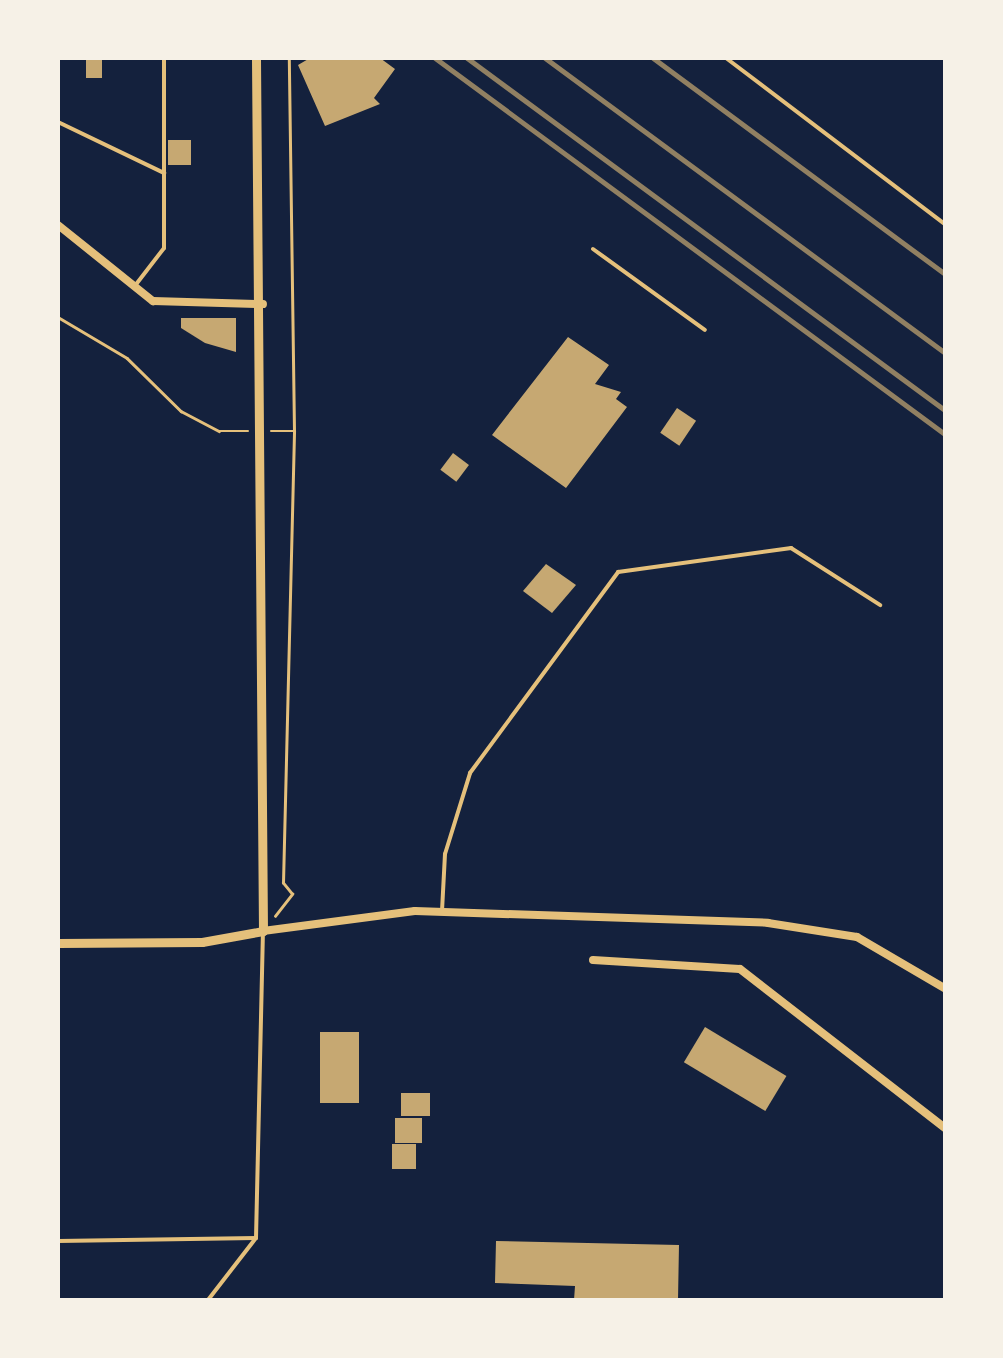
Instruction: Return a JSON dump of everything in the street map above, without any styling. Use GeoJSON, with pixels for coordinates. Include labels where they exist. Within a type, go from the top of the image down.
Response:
{"type":"FeatureCollection","features":[{"type":"Feature","properties":{"kind":"street"},"geometry":{"type":"LineString","coordinates":[[256,58],[263,304],[262,931]]}},
{"type":"Feature","properties":{"kind":"street"},"geometry":{"type":"LineString","coordinates":[[58,225],[133,289],[164,303],[263,304]]}},
{"type":"Feature","properties":{"kind":"street"},"geometry":{"type":"LineString","coordinates":[[58,943],[202,942],[262,931],[442,911],[768,923],[858,936],[920,967],[946,989]]}},
{"type":"Feature","properties":{"kind":"street"},"geometry":{"type":"LineString","coordinates":[[593,960],[740,969],[946,1129]]}},
{"type":"Feature","properties":{"kind":"lane"},"geometry":{"type":"LineString","coordinates":[[133,289],[164,248],[164,58]]}},
{"type":"Feature","properties":{"kind":"lane"},"geometry":{"type":"LineString","coordinates":[[726,58],[946,225]]}},
{"type":"Feature","properties":{"kind":"lane"},"geometry":{"type":"LineString","coordinates":[[58,122],[164,173]]}},
{"type":"Feature","properties":{"kind":"lane"},"geometry":{"type":"LineString","coordinates":[[593,249],[705,330]]}},
{"type":"Feature","properties":{"kind":"lane"},"geometry":{"type":"LineString","coordinates":[[442,911],[445,854],[470,773],[618,572],[791,548],[880,605]]}},
{"type":"Feature","properties":{"kind":"lane"},"geometry":{"type":"LineString","coordinates":[[208,1300],[256,1238],[262,931]]}},
{"type":"Feature","properties":{"kind":"lane"},"geometry":{"type":"LineString","coordinates":[[58,1241],[256,1238]]}},
{"type":"Feature","properties":{"kind":"path"},"geometry":{"type":"LineString","coordinates":[[262,931],[292,894],[283,883],[294,431],[289,58]]}},
{"type":"Feature","properties":{"kind":"path"},"geometry":{"type":"LineString","coordinates":[[58,316],[128,358],[181,411],[220,431],[244,431]]}},
{"type":"Feature","properties":{"kind":"building"},"geometry":{"type":"Polygon","coordinates":[[[86,58],[102,58],[102,78],[86,78],[86,58]]]}},
{"type":"Feature","properties":{"kind":"building"},"geometry":{"type":"Polygon","coordinates":[[[310,58],[380,58],[395,69],[374,98],[380,104],[325,126],[298,65],[310,58]]]}},
{"type":"Feature","properties":{"kind":"building"},"geometry":{"type":"Polygon","coordinates":[[[168,140],[191,140],[191,165],[168,165],[168,140]]]}},
{"type":"Feature","properties":{"kind":"building"},"geometry":{"type":"Polygon","coordinates":[[[181,318],[236,318],[236,352],[205,343],[181,328],[181,318]]]}},
{"type":"Feature","properties":{"kind":"building"},"geometry":{"type":"Polygon","coordinates":[[[568,337],[609,365],[595,384],[621,392],[616,399],[627,407],[566,488],[492,435],[568,337]]]}},
{"type":"Feature","properties":{"kind":"building"},"geometry":{"type":"Polygon","coordinates":[[[677,408],[696,421],[679,446],[660,433],[677,408]]]}},
{"type":"Feature","properties":{"kind":"building"},"geometry":{"type":"Polygon","coordinates":[[[453,453],[469,465],[456,482],[440,470],[453,453]]]}},
{"type":"Feature","properties":{"kind":"building"},"geometry":{"type":"Polygon","coordinates":[[[546,564],[576,585],[552,613],[523,591],[546,564]]]}},
{"type":"Feature","properties":{"kind":"building"},"geometry":{"type":"Polygon","coordinates":[[[705,1027],[786,1076],[765,1111],[684,1062],[705,1027]]]}},
{"type":"Feature","properties":{"kind":"building"},"geometry":{"type":"Polygon","coordinates":[[[320,1032],[359,1032],[359,1103],[320,1103],[320,1032]]]}},
{"type":"Feature","properties":{"kind":"building"},"geometry":{"type":"Polygon","coordinates":[[[401,1093],[430,1093],[430,1116],[401,1116],[401,1093]]]}},
{"type":"Feature","properties":{"kind":"building"},"geometry":{"type":"Polygon","coordinates":[[[395,1118],[422,1118],[422,1143],[395,1143],[395,1118]]]}},
{"type":"Feature","properties":{"kind":"building"},"geometry":{"type":"Polygon","coordinates":[[[392,1144],[416,1144],[416,1169],[392,1169],[392,1144]]]}},
{"type":"Feature","properties":{"kind":"building"},"geometry":{"type":"Polygon","coordinates":[[[496,1241],[679,1245],[678,1300],[574,1300],[575,1286],[495,1283],[496,1241]]]}},
{"type":"Feature","properties":{"kind":"railway"},"geometry":{"type":"LineString","coordinates":[[435,58],[946,435]]}},
{"type":"Feature","properties":{"kind":"railway"},"geometry":{"type":"LineString","coordinates":[[467,58],[946,411]]}},
{"type":"Feature","properties":{"kind":"railway"},"geometry":{"type":"LineString","coordinates":[[545,58],[946,354]]}},
{"type":"Feature","properties":{"kind":"railway"},"geometry":{"type":"LineString","coordinates":[[653,58],[946,275]]}}]}
